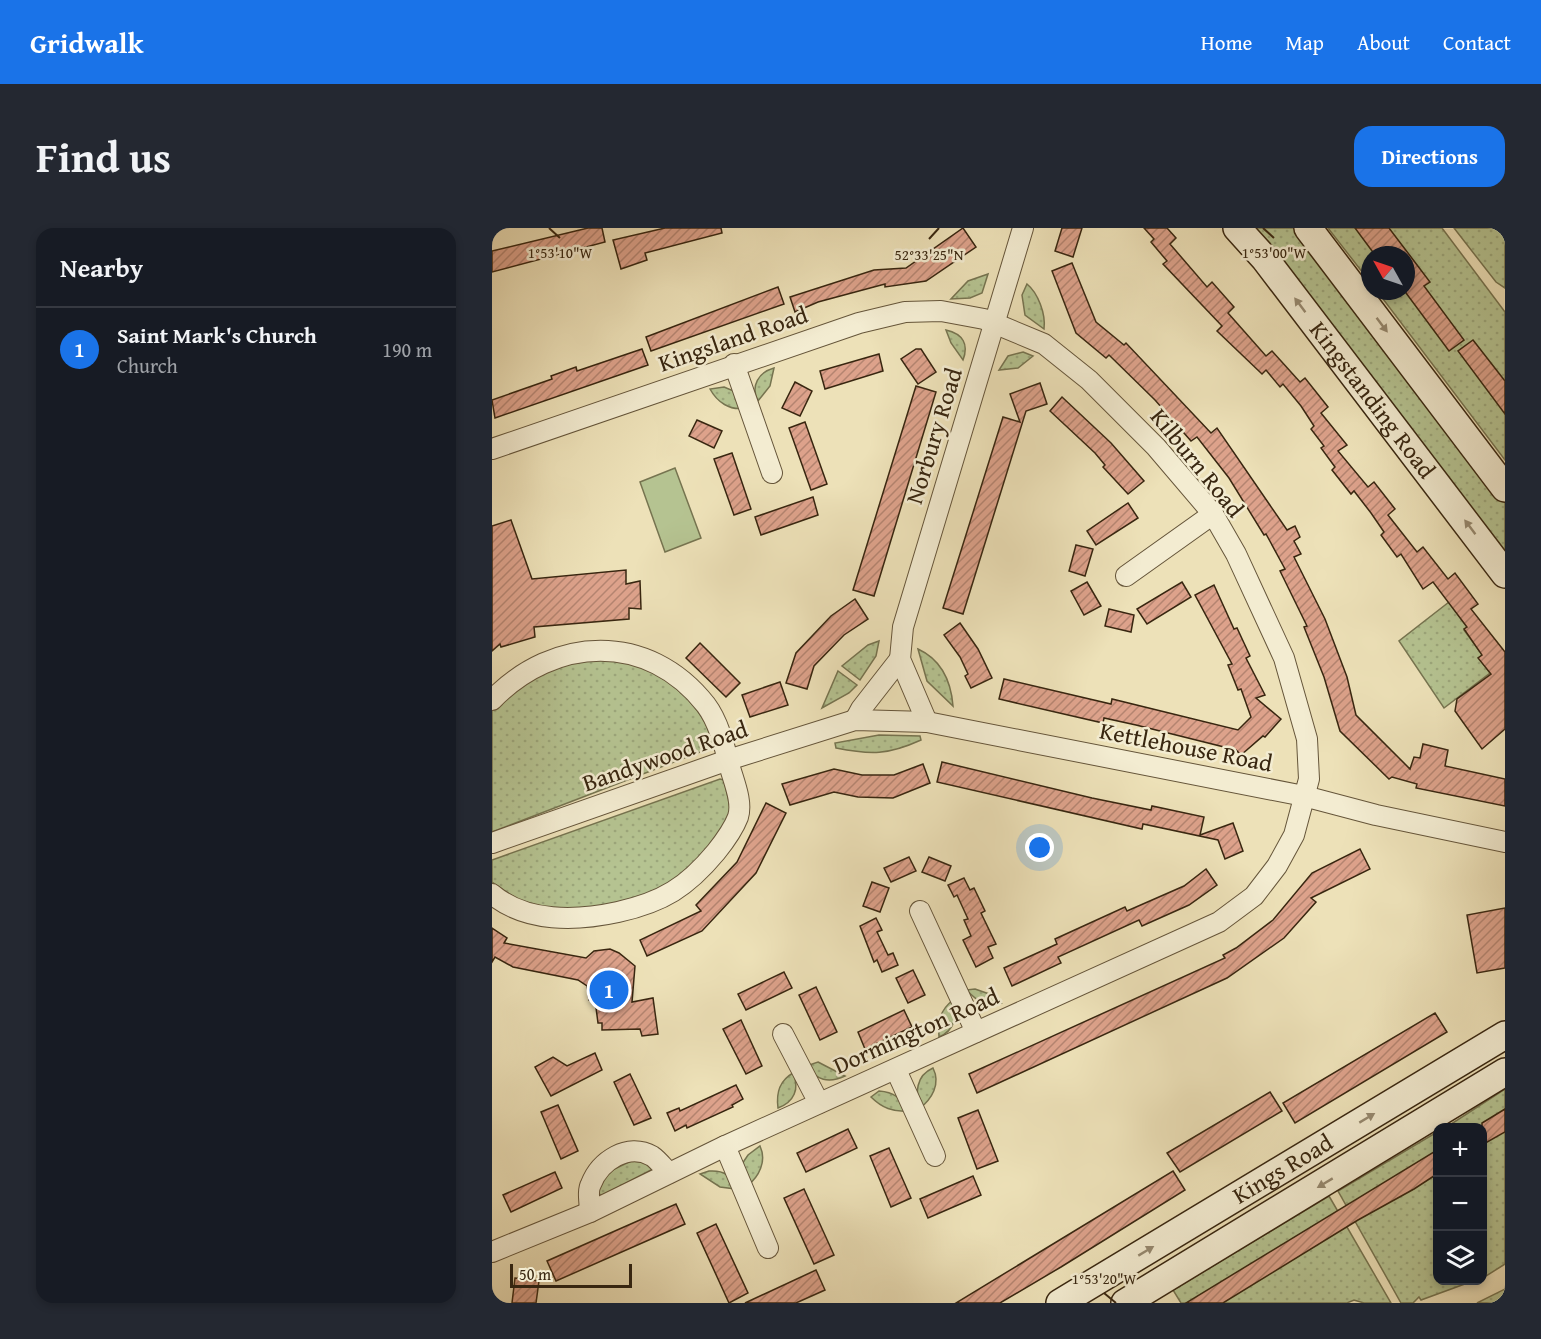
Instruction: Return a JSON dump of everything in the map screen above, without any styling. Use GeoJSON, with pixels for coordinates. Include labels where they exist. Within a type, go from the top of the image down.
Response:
{"type":"FeatureCollection","features":[{"type":"Feature","properties":{"kind":"main road","name":"Kingstanding Road"},"geometry":{"type":"LineString","coordinates":[[1237,228],[1265,259],[1505,574]]}},
{"type":"Feature","properties":{"kind":"main road"},"geometry":{"type":"LineString","coordinates":[[1308,228],[1505,488]]}},
{"type":"Feature","properties":{"kind":"main road","name":"Kings Road"},"geometry":{"type":"LineString","coordinates":[[1060,1303],[1505,1035]]}},
{"type":"Feature","properties":{"kind":"main road","name":"Kings Road"},"geometry":{"type":"LineString","coordinates":[[1125,1303],[1505,1072]]}},
{"type":"Feature","properties":{"kind":"street","name":"Norbury Road"},"geometry":{"type":"LineString","coordinates":[[927,722],[900,659],[903,627],[1023,228]]}},
{"type":"Feature","properties":{"kind":"street","name":"Kingsland Road"},"geometry":{"type":"LineString","coordinates":[[492,449],[734,364],[859,323],[905,312],[941,312],[984,319],[994,325]]}},
{"type":"Feature","properties":{"kind":"street","name":"Kilburn Road"},"geometry":{"type":"LineString","coordinates":[[994,325],[1044,344],[1089,380],[1156,447],[1213,514],[1236,554],[1284,658],[1307,739],[1309,779],[1304,796]]}},
{"type":"Feature","properties":{"kind":"street"},"geometry":{"type":"LineString","coordinates":[[734,364],[772,473]]}},
{"type":"Feature","properties":{"kind":"street"},"geometry":{"type":"LineString","coordinates":[[1126,576],[1213,514]]}},
{"type":"Feature","properties":{"kind":"street"},"geometry":{"type":"LineString","coordinates":[[492,700],[508,683],[548,662],[585,650],[620,650],[655,663],[680,679],[706,706],[726,748],[738,798],[738,816],[726,839],[682,888],[658,901],[589,918],[552,918],[514,907],[492,894]]}},
{"type":"Feature","properties":{"kind":"street"},"geometry":{"type":"LineString","coordinates":[[855,720],[900,659]]}},
{"type":"Feature","properties":{"kind":"street","name":"Kettlehouse Road"},"geometry":{"type":"LineString","coordinates":[[855,720],[927,722],[1304,796],[1376,815],[1505,842]]}},
{"type":"Feature","properties":{"kind":"street","name":"Bandywood Road"},"geometry":{"type":"LineString","coordinates":[[492,843],[728,760],[855,720]]}},
{"type":"Feature","properties":{"kind":"street","name":"Dormington Road"},"geometry":{"type":"LineString","coordinates":[[492,1252],[590,1212],[725,1146],[1219,922],[1254,896],[1277,866],[1294,835],[1304,796]]}},
{"type":"Feature","properties":{"kind":"street"},"geometry":{"type":"LineString","coordinates":[[920,911],[976,1032]]}},
{"type":"Feature","properties":{"kind":"street"},"geometry":{"type":"LineString","coordinates":[[783,1034],[819,1103]]}},
{"type":"Feature","properties":{"kind":"street"},"geometry":{"type":"LineString","coordinates":[[896,1070],[935,1156]]}},
{"type":"Feature","properties":{"kind":"street"},"geometry":{"type":"LineString","coordinates":[[725,1146],[768,1248]]}},
{"type":"Feature","properties":{"kind":"street"},"geometry":{"type":"LineString","coordinates":[[590,1212],[590,1185],[603,1164],[616,1156],[629,1151],[651,1156],[669,1173]]}},
{"type":"Feature","properties":{"kind":"green space"},"geometry":{"type":"Polygon","coordinates":[[[1248,228],[1296,228],[1505,499],[1505,560],[1248,228]]]}},
{"type":"Feature","properties":{"kind":"green space"},"geometry":{"type":"Polygon","coordinates":[[[1328,228],[1442,228],[1505,312],[1505,460],[1384,300],[1415,300],[1415,246],[1361,246],[1361,270],[1328,228]]]}},
{"type":"Feature","properties":{"kind":"green space"},"geometry":{"type":"Polygon","coordinates":[[[1454,228],[1505,228],[1505,288],[1496,282],[1454,228]]]}},
{"type":"Feature","properties":{"kind":"green space"},"geometry":{"type":"Polygon","coordinates":[[[988,274],[982,293],[970,298],[951,299],[968,281],[988,274]]]}},
{"type":"Feature","properties":{"kind":"green space"},"geometry":{"type":"Polygon","coordinates":[[[1027,284],[1035,293],[1040,304],[1044,317],[1044,329],[1025,315],[1022,295],[1027,284]]]}},
{"type":"Feature","properties":{"kind":"green space"},"geometry":{"type":"Polygon","coordinates":[[[946,330],[957,334],[963,340],[965,354],[963,360],[951,343],[946,330]]]}},
{"type":"Feature","properties":{"kind":"green space"},"geometry":{"type":"Polygon","coordinates":[[[1023,352],[1033,356],[1018,368],[999,370],[1008,356],[1023,352]]]}},
{"type":"Feature","properties":{"kind":"green space"},"geometry":{"type":"Polygon","coordinates":[[[774,368],[770,386],[758,401],[755,390],[757,380],[774,368]]]}},
{"type":"Feature","properties":{"kind":"green space"},"geometry":{"type":"Polygon","coordinates":[[[724,387],[736,392],[745,408],[729,407],[716,398],[710,389],[724,387]]]}},
{"type":"Feature","properties":{"kind":"green space"},"geometry":{"type":"Polygon","coordinates":[[[675,468],[701,538],[665,552],[640,482],[675,468]]]}},
{"type":"Feature","properties":{"kind":"green space"},"geometry":{"type":"Polygon","coordinates":[[[1449,602],[1467,627],[1464,630],[1478,649],[1487,651],[1479,658],[1490,673],[1444,708],[1399,641],[1449,602]]]}},
{"type":"Feature","properties":{"kind":"green space"},"geometry":{"type":"Polygon","coordinates":[[[879,641],[876,656],[860,680],[842,666],[868,645],[879,641]]]}},
{"type":"Feature","properties":{"kind":"green space"},"geometry":{"type":"Polygon","coordinates":[[[918,649],[933,659],[944,672],[953,706],[927,681],[918,649]]]}},
{"type":"Feature","properties":{"kind":"green space"},"geometry":{"type":"Polygon","coordinates":[[[611,659],[638,665],[666,680],[677,689],[697,710],[710,734],[713,747],[492,832],[492,708],[506,693],[569,661],[611,659]]]}},
{"type":"Feature","properties":{"kind":"green space"},"geometry":{"type":"Polygon","coordinates":[[[838,671],[857,685],[849,693],[822,708],[838,671]]]}},
{"type":"Feature","properties":{"kind":"green space"},"geometry":{"type":"Polygon","coordinates":[[[879,735],[920,736],[921,740],[899,749],[879,752],[859,752],[836,748],[835,743],[879,735]]]}},
{"type":"Feature","properties":{"kind":"green space"},"geometry":{"type":"Polygon","coordinates":[[[720,779],[724,780],[731,811],[716,842],[664,892],[608,907],[559,910],[521,902],[492,882],[492,860],[720,779]]]}},
{"type":"Feature","properties":{"kind":"green space"},"geometry":{"type":"Polygon","coordinates":[[[975,989],[992,995],[1001,1003],[982,1004],[966,990],[975,989]]]}},
{"type":"Feature","properties":{"kind":"green space"},"geometry":{"type":"Polygon","coordinates":[[[953,1000],[954,1022],[948,1031],[939,1037],[941,1016],[953,1000]]]}},
{"type":"Feature","properties":{"kind":"green space"},"geometry":{"type":"Polygon","coordinates":[[[818,1062],[845,1076],[828,1080],[814,1075],[806,1066],[818,1062]]]}},
{"type":"Feature","properties":{"kind":"green space"},"geometry":{"type":"Polygon","coordinates":[[[933,1068],[936,1080],[934,1091],[919,1109],[917,1091],[920,1080],[927,1071],[933,1068]]]}},
{"type":"Feature","properties":{"kind":"green space"},"geometry":{"type":"Polygon","coordinates":[[[793,1073],[796,1090],[792,1099],[778,1108],[780,1088],[784,1080],[793,1073]]]}},
{"type":"Feature","properties":{"kind":"green space"},"geometry":{"type":"Polygon","coordinates":[[[1505,1089],[1505,1264],[1487,1275],[1487,1123],[1453,1123],[1505,1089]]]}},
{"type":"Feature","properties":{"kind":"green space"},"geometry":{"type":"Polygon","coordinates":[[[879,1091],[896,1096],[908,1111],[897,1111],[879,1104],[871,1097],[879,1091]]]}},
{"type":"Feature","properties":{"kind":"green space"},"geometry":{"type":"Polygon","coordinates":[[[1433,1134],[1433,1285],[1462,1285],[1421,1300],[1419,1297],[1413,1303],[1401,1303],[1338,1191],[1433,1134]]]}},
{"type":"Feature","properties":{"kind":"green space"},"geometry":{"type":"Polygon","coordinates":[[[760,1146],[763,1157],[761,1168],[747,1186],[742,1164],[748,1155],[760,1146]]]}},
{"type":"Feature","properties":{"kind":"green space"},"geometry":{"type":"Polygon","coordinates":[[[631,1161],[646,1162],[653,1169],[601,1196],[598,1192],[606,1173],[631,1161]]]}},
{"type":"Feature","properties":{"kind":"green space"},"geometry":{"type":"Polygon","coordinates":[[[709,1171],[726,1174],[736,1189],[720,1187],[700,1174],[709,1171]]]}},
{"type":"Feature","properties":{"kind":"green space"},"geometry":{"type":"Polygon","coordinates":[[[1329,1196],[1391,1303],[1364,1303],[1354,1300],[1347,1303],[1181,1303],[1173,1290],[1329,1196]]]}},
{"type":"Feature","properties":{"kind":"green space"},"geometry":{"type":"Polygon","coordinates":[[[1505,1289],[1505,1303],[1477,1303],[1505,1289]]]}},
{"type":"Feature","properties":{"kind":"building"},"geometry":{"type":"Polygon","coordinates":[[[588,228],[602,228],[605,242],[492,272],[492,251],[588,228]]]}},
{"type":"Feature","properties":{"kind":"building"},"geometry":{"type":"Polygon","coordinates":[[[665,228],[721,228],[722,233],[645,253],[647,260],[621,269],[613,240],[665,228]]]}},
{"type":"Feature","properties":{"kind":"building"},"geometry":{"type":"Polygon","coordinates":[[[963,228],[976,247],[926,281],[885,287],[885,284],[818,302],[795,312],[790,297],[874,270],[906,268],[963,228]]]}},
{"type":"Feature","properties":{"kind":"building"},"geometry":{"type":"Polygon","coordinates":[[[1062,228],[1082,228],[1073,257],[1055,251],[1062,228]]]}},
{"type":"Feature","properties":{"kind":"building"},"geometry":{"type":"Polygon","coordinates":[[[1144,228],[1167,228],[1176,238],[1170,244],[1207,287],[1212,282],[1234,307],[1228,313],[1266,356],[1272,351],[1300,382],[1305,378],[1328,407],[1321,413],[1347,445],[1338,451],[1368,487],[1374,482],[1395,509],[1388,515],[1417,552],[1423,547],[1448,579],[1455,573],[1478,604],[1471,609],[1505,652],[1505,729],[1482,749],[1455,711],[1457,699],[1491,674],[1478,658],[1482,655],[1464,629],[1467,627],[1433,582],[1423,589],[1401,554],[1397,557],[1381,535],[1384,532],[1371,513],[1354,491],[1351,494],[1332,470],[1335,467],[1321,448],[1324,446],[1311,429],[1314,426],[1301,406],[1283,384],[1280,387],[1266,370],[1262,374],[1217,331],[1222,326],[1163,264],[1167,261],[1151,242],[1154,239],[1144,228]]]}},
{"type":"Feature","properties":{"kind":"building"},"geometry":{"type":"Polygon","coordinates":[[[1355,228],[1389,228],[1403,246],[1368,246],[1355,228]]]}},
{"type":"Feature","properties":{"kind":"building"},"geometry":{"type":"Polygon","coordinates":[[[1415,262],[1430,282],[1424,286],[1464,340],[1449,351],[1411,300],[1415,300],[1415,262]]]}},
{"type":"Feature","properties":{"kind":"building"},"geometry":{"type":"Polygon","coordinates":[[[1072,263],[1096,322],[1124,345],[1126,343],[1211,433],[1217,428],[1287,530],[1295,526],[1300,537],[1294,541],[1301,554],[1294,557],[1325,619],[1347,677],[1356,715],[1410,769],[1414,757],[1420,758],[1423,744],[1448,750],[1445,766],[1505,779],[1505,806],[1416,788],[1417,784],[1392,777],[1389,779],[1340,731],[1324,677],[1304,627],[1307,626],[1280,571],[1285,569],[1266,534],[1264,535],[1229,478],[1197,437],[1191,441],[1155,400],[1109,355],[1106,358],[1076,333],[1052,271],[1072,263]]]}},
{"type":"Feature","properties":{"kind":"building"},"geometry":{"type":"Polygon","coordinates":[[[778,287],[784,304],[651,351],[646,337],[778,287]]]}},
{"type":"Feature","properties":{"kind":"building"},"geometry":{"type":"Polygon","coordinates":[[[1473,340],[1505,381],[1505,414],[1458,351],[1473,340]]]}},
{"type":"Feature","properties":{"kind":"building"},"geometry":{"type":"Polygon","coordinates":[[[642,349],[648,365],[495,418],[492,400],[552,379],[551,376],[576,367],[577,371],[642,349]]]}},
{"type":"Feature","properties":{"kind":"building"},"geometry":{"type":"Polygon","coordinates":[[[916,349],[921,349],[936,372],[918,384],[901,359],[916,349]]]}},
{"type":"Feature","properties":{"kind":"building"},"geometry":{"type":"Polygon","coordinates":[[[879,354],[883,371],[825,389],[820,371],[879,354]]]}},
{"type":"Feature","properties":{"kind":"building"},"geometry":{"type":"Polygon","coordinates":[[[795,382],[812,391],[800,416],[782,408],[795,382]]]}},
{"type":"Feature","properties":{"kind":"building"},"geometry":{"type":"Polygon","coordinates":[[[1040,383],[1047,404],[1026,411],[963,614],[943,608],[1003,417],[1020,422],[1010,394],[1040,383]]]}},
{"type":"Feature","properties":{"kind":"building"},"geometry":{"type":"Polygon","coordinates":[[[916,386],[936,392],[874,596],[853,590],[916,386]]]}},
{"type":"Feature","properties":{"kind":"building"},"geometry":{"type":"Polygon","coordinates":[[[1062,397],[1111,443],[1144,481],[1128,494],[1103,467],[1105,465],[1095,453],[1050,411],[1062,397]]]}},
{"type":"Feature","properties":{"kind":"building"},"geometry":{"type":"Polygon","coordinates":[[[697,420],[722,431],[714,448],[689,436],[697,420]]]}},
{"type":"Feature","properties":{"kind":"building"},"geometry":{"type":"Polygon","coordinates":[[[805,422],[827,484],[811,490],[789,428],[805,422]]]}},
{"type":"Feature","properties":{"kind":"building"},"geometry":{"type":"Polygon","coordinates":[[[732,453],[751,509],[734,515],[714,459],[732,453]]]}},
{"type":"Feature","properties":{"kind":"building"},"geometry":{"type":"Polygon","coordinates":[[[813,497],[818,515],[761,535],[755,517],[813,497]]]}},
{"type":"Feature","properties":{"kind":"building"},"geometry":{"type":"Polygon","coordinates":[[[1128,503],[1138,518],[1096,545],[1087,531],[1128,503]]]}},
{"type":"Feature","properties":{"kind":"building"},"geometry":{"type":"Polygon","coordinates":[[[511,520],[532,579],[626,570],[626,584],[640,581],[641,609],[629,608],[629,619],[534,627],[535,637],[501,647],[500,644],[492,651],[492,526],[511,520]]]}},
{"type":"Feature","properties":{"kind":"building"},"geometry":{"type":"Polygon","coordinates":[[[1076,545],[1093,549],[1085,576],[1069,571],[1076,545]]]}},
{"type":"Feature","properties":{"kind":"building"},"geometry":{"type":"Polygon","coordinates":[[[1087,582],[1101,606],[1084,615],[1071,591],[1087,582]]]}},
{"type":"Feature","properties":{"kind":"building"},"geometry":{"type":"Polygon","coordinates":[[[1182,582],[1191,597],[1147,624],[1137,609],[1182,582]]]}},
{"type":"Feature","properties":{"kind":"building"},"geometry":{"type":"Polygon","coordinates":[[[1214,585],[1234,629],[1237,628],[1244,643],[1250,656],[1246,658],[1265,695],[1256,698],[1281,719],[1265,737],[1263,736],[1241,755],[1236,750],[1136,725],[1104,718],[1103,723],[999,699],[1004,679],[1111,704],[1112,699],[1238,730],[1251,717],[1241,689],[1238,690],[1228,665],[1232,664],[1195,595],[1214,585]]]}},
{"type":"Feature","properties":{"kind":"building"},"geometry":{"type":"Polygon","coordinates":[[[855,599],[868,619],[844,635],[814,666],[807,689],[786,683],[796,653],[831,616],[855,599]]]}},
{"type":"Feature","properties":{"kind":"building"},"geometry":{"type":"Polygon","coordinates":[[[1109,609],[1134,615],[1131,632],[1105,626],[1109,609]]]}},
{"type":"Feature","properties":{"kind":"building"},"geometry":{"type":"Polygon","coordinates":[[[960,623],[978,649],[992,678],[971,688],[965,676],[968,674],[960,657],[944,635],[960,623]]]}},
{"type":"Feature","properties":{"kind":"building"},"geometry":{"type":"Polygon","coordinates":[[[700,643],[740,683],[726,697],[686,658],[700,643]]]}},
{"type":"Feature","properties":{"kind":"building"},"geometry":{"type":"Polygon","coordinates":[[[780,682],[788,705],[750,717],[742,695],[780,682]]]}},
{"type":"Feature","properties":{"kind":"building"},"geometry":{"type":"Polygon","coordinates":[[[942,762],[1092,798],[1151,810],[1152,806],[1204,817],[1200,835],[1233,823],[1243,851],[1225,859],[1218,840],[1143,824],[1142,829],[937,782],[942,762]]]}},
{"type":"Feature","properties":{"kind":"building"},"geometry":{"type":"Polygon","coordinates":[[[923,764],[930,783],[893,798],[858,797],[834,792],[790,805],[782,784],[834,769],[862,775],[894,775],[923,764]]]}},
{"type":"Feature","properties":{"kind":"building"},"geometry":{"type":"Polygon","coordinates":[[[766,803],[786,813],[756,873],[702,931],[647,956],[640,940],[701,911],[696,905],[737,862],[766,803]]]}},
{"type":"Feature","properties":{"kind":"building"},"geometry":{"type":"Polygon","coordinates":[[[1360,849],[1370,869],[1311,898],[1316,902],[1284,938],[1227,978],[977,1093],[969,1074],[1225,958],[1223,955],[1273,920],[1312,873],[1360,849]]]}},
{"type":"Feature","properties":{"kind":"building"},"geometry":{"type":"Polygon","coordinates":[[[909,857],[916,871],[891,882],[884,868],[909,857]]]}},
{"type":"Feature","properties":{"kind":"building"},"geometry":{"type":"Polygon","coordinates":[[[929,857],[951,866],[945,881],[922,872],[929,857]]]}},
{"type":"Feature","properties":{"kind":"building"},"geometry":{"type":"Polygon","coordinates":[[[1206,869],[1217,885],[1189,905],[1142,926],[1139,920],[1058,957],[1061,963],[1012,986],[1004,968],[1057,944],[1055,939],[1125,907],[1127,911],[1184,886],[1206,869]]]}},
{"type":"Feature","properties":{"kind":"building"},"geometry":{"type":"Polygon","coordinates":[[[964,878],[970,890],[974,888],[985,911],[981,913],[996,944],[988,947],[993,958],[976,967],[963,940],[971,936],[964,920],[968,919],[957,895],[954,897],[948,885],[964,878]]]}},
{"type":"Feature","properties":{"kind":"building"},"geometry":{"type":"Polygon","coordinates":[[[872,882],[889,888],[880,912],[863,906],[872,882]]]}},
{"type":"Feature","properties":{"kind":"building"},"geometry":{"type":"Polygon","coordinates":[[[1505,908],[1505,968],[1477,973],[1467,915],[1505,908]]]}},
{"type":"Feature","properties":{"kind":"building"},"geometry":{"type":"Polygon","coordinates":[[[876,918],[882,930],[877,932],[888,955],[893,953],[898,965],[882,972],[877,960],[874,962],[860,926],[876,918]]]}},
{"type":"Feature","properties":{"kind":"building"},"geometry":{"type":"Polygon","coordinates":[[[492,928],[507,938],[504,943],[586,958],[594,951],[610,949],[619,953],[635,966],[632,1002],[653,998],[658,1034],[642,1036],[640,1029],[602,1030],[602,1023],[598,1023],[595,1000],[589,1000],[587,986],[578,980],[513,967],[495,957],[492,962],[492,928]]]}},
{"type":"Feature","properties":{"kind":"building"},"geometry":{"type":"Polygon","coordinates":[[[913,970],[925,995],[908,1003],[896,978],[913,970]]]}},
{"type":"Feature","properties":{"kind":"building"},"geometry":{"type":"Polygon","coordinates":[[[784,972],[792,988],[746,1010],[738,994],[784,972]]]}},
{"type":"Feature","properties":{"kind":"building"},"geometry":{"type":"Polygon","coordinates":[[[816,987],[837,1032],[820,1040],[799,995],[816,987]]]}},
{"type":"Feature","properties":{"kind":"building"},"geometry":{"type":"Polygon","coordinates":[[[904,1010],[912,1027],[865,1049],[858,1032],[904,1010]]]}},
{"type":"Feature","properties":{"kind":"building"},"geometry":{"type":"Polygon","coordinates":[[[1435,1013],[1447,1032],[1295,1123],[1283,1103],[1435,1013]]]}},
{"type":"Feature","properties":{"kind":"building"},"geometry":{"type":"Polygon","coordinates":[[[741,1020],[762,1066],[746,1074],[723,1029],[741,1020]]]}},
{"type":"Feature","properties":{"kind":"building"},"geometry":{"type":"Polygon","coordinates":[[[595,1053],[602,1070],[551,1096],[535,1067],[553,1057],[567,1066],[595,1053]]]}},
{"type":"Feature","properties":{"kind":"building"},"geometry":{"type":"Polygon","coordinates":[[[630,1074],[651,1118],[634,1125],[614,1082],[630,1074]]]}},
{"type":"Feature","properties":{"kind":"building"},"geometry":{"type":"Polygon","coordinates":[[[736,1085],[743,1099],[732,1105],[733,1107],[687,1128],[686,1125],[675,1131],[667,1113],[679,1108],[680,1111],[736,1085]]]}},
{"type":"Feature","properties":{"kind":"building"},"geometry":{"type":"Polygon","coordinates":[[[1270,1092],[1282,1111],[1180,1172],[1167,1153],[1270,1092]]]}},
{"type":"Feature","properties":{"kind":"building"},"geometry":{"type":"Polygon","coordinates":[[[558,1105],[578,1151],[561,1159],[541,1112],[558,1105]]]}},
{"type":"Feature","properties":{"kind":"building"},"geometry":{"type":"Polygon","coordinates":[[[1505,1109],[1505,1132],[1487,1142],[1487,1123],[1482,1123],[1505,1109]]]}},
{"type":"Feature","properties":{"kind":"building"},"geometry":{"type":"Polygon","coordinates":[[[978,1110],[998,1161],[977,1169],[958,1118],[978,1110]]]}},
{"type":"Feature","properties":{"kind":"building"},"geometry":{"type":"Polygon","coordinates":[[[848,1129],[857,1148],[806,1172],[797,1153],[848,1129]]]}},
{"type":"Feature","properties":{"kind":"building"},"geometry":{"type":"Polygon","coordinates":[[[889,1148],[911,1198],[891,1207],[870,1156],[889,1148]]]}},
{"type":"Feature","properties":{"kind":"building"},"geometry":{"type":"Polygon","coordinates":[[[1433,1152],[1433,1177],[1414,1189],[1358,1220],[1223,1303],[1186,1303],[1433,1152]]]}},
{"type":"Feature","properties":{"kind":"building"},"geometry":{"type":"Polygon","coordinates":[[[1173,1171],[1185,1190],[1061,1267],[1000,1303],[956,1303],[1173,1171]]]}},
{"type":"Feature","properties":{"kind":"building"},"geometry":{"type":"Polygon","coordinates":[[[555,1172],[562,1188],[511,1212],[503,1195],[555,1172]]]}},
{"type":"Feature","properties":{"kind":"building"},"geometry":{"type":"Polygon","coordinates":[[[973,1176],[981,1195],[928,1218],[920,1199],[973,1176]]]}},
{"type":"Feature","properties":{"kind":"building"},"geometry":{"type":"Polygon","coordinates":[[[804,1189],[834,1255],[814,1264],[784,1198],[804,1189]]]}},
{"type":"Feature","properties":{"kind":"building"},"geometry":{"type":"Polygon","coordinates":[[[676,1204],[685,1224],[556,1281],[547,1261],[676,1204]]]}},
{"type":"Feature","properties":{"kind":"building"},"geometry":{"type":"Polygon","coordinates":[[[716,1224],[748,1293],[729,1303],[697,1233],[716,1224]]]}},
{"type":"Feature","properties":{"kind":"building"},"geometry":{"type":"Polygon","coordinates":[[[816,1270],[825,1290],[796,1303],[745,1303],[816,1270]]]}},
{"type":"Feature","properties":{"kind":"building"},"geometry":{"type":"Polygon","coordinates":[[[515,1278],[539,1281],[536,1303],[512,1303],[515,1278]]]}},
{"type":"Feature","properties":{"kind":"place","name":"Saint Mark's Church"},"geometry":{"type":"Point","coordinates":[609,990]}}]}
